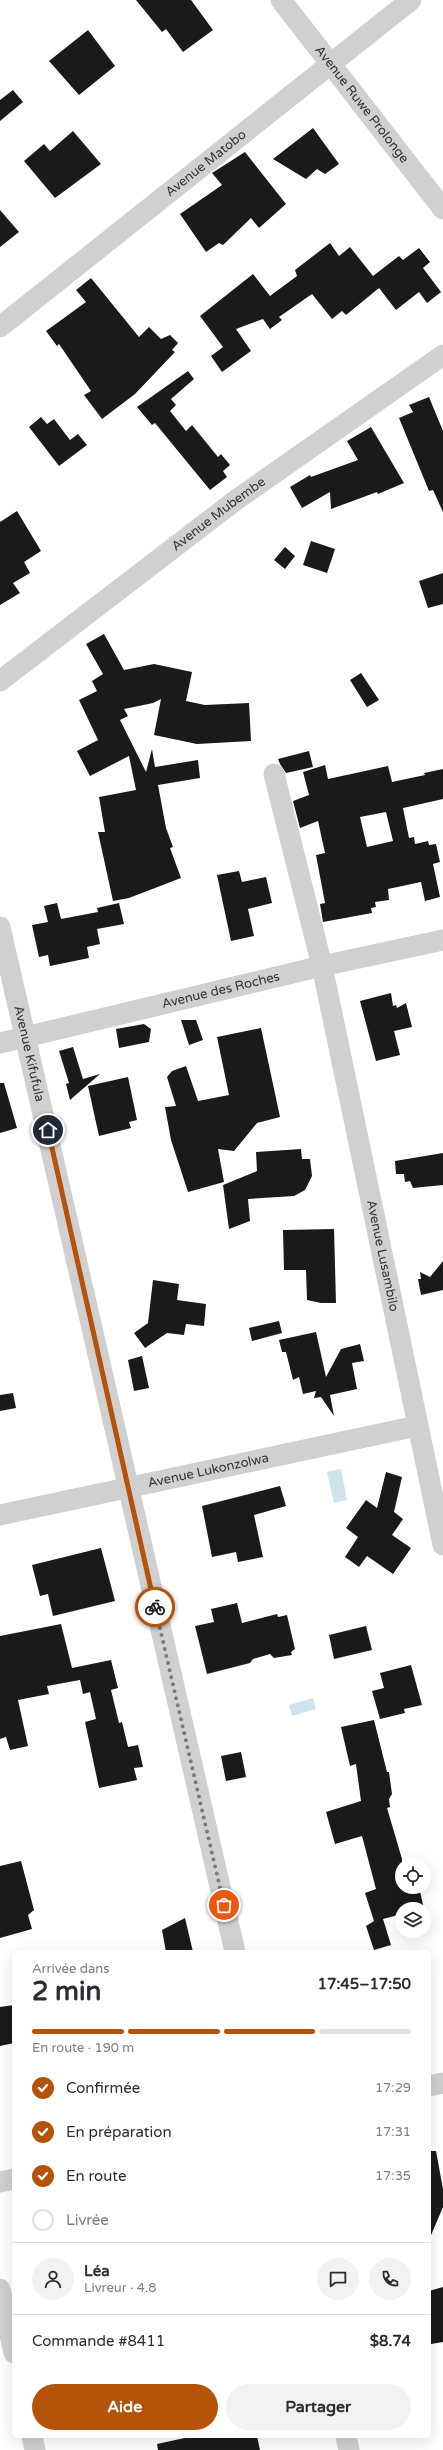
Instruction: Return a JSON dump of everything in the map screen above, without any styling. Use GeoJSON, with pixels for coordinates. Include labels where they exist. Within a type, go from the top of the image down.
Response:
{"type":"FeatureCollection","features":[{"type":"Feature","properties":{"kind":"street","name":"Avenue Ruwe Prolonge"},"geometry":{"type":"LineString","coordinates":[[281,0],[443,209]]}},
{"type":"Feature","properties":{"kind":"street","name":"Avenue Matobo"},"geometry":{"type":"LineString","coordinates":[[0,328],[330,63],[411,0]]}},
{"type":"Feature","properties":{"kind":"street","name":"Avenue Mubembe"},"geometry":{"type":"LineString","coordinates":[[0,681],[236,500],[443,356]]}},
{"type":"Feature","properties":{"kind":"street","name":"Avenue Lusambilo"},"geometry":{"type":"LineString","coordinates":[[274,774],[322,966],[443,1545]]}},
{"type":"Feature","properties":{"kind":"street","name":"Avenue Kifufula"},"geometry":{"type":"LineString","coordinates":[[0,926],[235,1950]]}},
{"type":"Feature","properties":{"kind":"street","name":"Avenue des Roches"},"geometry":{"type":"LineString","coordinates":[[0,1043],[322,966],[443,940]]}},
{"type":"Feature","properties":{"kind":"street","name":"Avenue Lukonzolwa"},"geometry":{"type":"LineString","coordinates":[[0,1515],[128,1486],[417,1426]]}},
{"type":"Feature","properties":{"kind":"street"},"geometry":{"type":"LineString","coordinates":[[431,2086],[443,2083]]}},
{"type":"Feature","properties":{"kind":"street"},"geometry":{"type":"LineString","coordinates":[[0,2182],[12,2179]]}},
{"type":"Feature","properties":{"kind":"street"},"geometry":{"type":"LineString","coordinates":[[0,2289],[12,2344]]}},
{"type":"Feature","properties":{"kind":"street"},"geometry":{"type":"LineString","coordinates":[[33,2438],[36,2450]]}},
{"type":"Feature","properties":{"kind":"street"},"geometry":{"type":"LineString","coordinates":[[346,2438],[349,2450]]}},
{"type":"Feature","properties":{"kind":"water"},"geometry":{"type":"Polygon","coordinates":[[[341,1469],[347,1500],[334,1503],[327,1472],[341,1469]]]}},
{"type":"Feature","properties":{"kind":"water"},"geometry":{"type":"Polygon","coordinates":[[[313,1698],[316,1709],[292,1716],[289,1705],[313,1698]]]}},
{"type":"Feature","properties":{"kind":"building"},"geometry":{"type":"Polygon","coordinates":[[[136,0],[191,0],[213,30],[183,52],[166,29],[162,32],[136,0]]]}},
{"type":"Feature","properties":{"kind":"building"},"geometry":{"type":"Polygon","coordinates":[[[88,30],[115,66],[79,95],[49,61],[88,30]]]}},
{"type":"Feature","properties":{"kind":"building"},"geometry":{"type":"Polygon","coordinates":[[[13,90],[23,102],[0,121],[0,100],[13,90]]]}},
{"type":"Feature","properties":{"kind":"building"},"geometry":{"type":"Polygon","coordinates":[[[313,128],[339,164],[325,174],[317,169],[306,179],[273,159],[313,128]]]}},
{"type":"Feature","properties":{"kind":"building"},"geometry":{"type":"Polygon","coordinates":[[[73,131],[101,164],[55,198],[24,161],[44,144],[50,151],[73,131]]]}},
{"type":"Feature","properties":{"kind":"building"},"geometry":{"type":"Polygon","coordinates":[[[245,152],[286,204],[259,228],[251,218],[223,245],[219,243],[206,252],[180,214],[222,185],[212,173],[245,152]]]}},
{"type":"Feature","properties":{"kind":"building"},"geometry":{"type":"Polygon","coordinates":[[[0,210],[19,232],[0,247],[0,210]]]}},
{"type":"Feature","properties":{"kind":"building"},"geometry":{"type":"Polygon","coordinates":[[[330,243],[339,256],[350,247],[373,276],[399,256],[403,260],[419,248],[430,262],[423,268],[441,292],[427,303],[419,292],[396,310],[379,288],[346,315],[342,311],[332,319],[312,294],[279,317],[282,320],[270,329],[263,319],[236,329],[251,351],[222,372],[211,356],[223,347],[200,316],[253,274],[270,296],[297,276],[295,270],[330,243]]]}},
{"type":"Feature","properties":{"kind":"building"},"geometry":{"type":"Polygon","coordinates":[[[91,278],[139,337],[149,327],[161,339],[170,335],[178,343],[172,350],[175,352],[135,394],[102,419],[84,395],[91,391],[59,344],[57,346],[46,331],[86,302],[76,290],[91,278]]]}},
{"type":"Feature","properties":{"kind":"building"},"geometry":{"type":"Polygon","coordinates":[[[188,371],[194,379],[171,399],[176,405],[170,411],[186,431],[192,425],[218,457],[221,454],[230,465],[223,471],[227,477],[210,490],[155,423],[152,425],[137,407],[188,371]]]}},
{"type":"Feature","properties":{"kind":"building"},"geometry":{"type":"Polygon","coordinates":[[[429,397],[443,431],[443,512],[433,490],[429,491],[399,418],[413,412],[409,405],[429,397]]]}},
{"type":"Feature","properties":{"kind":"building"},"geometry":{"type":"Polygon","coordinates":[[[41,417],[47,424],[54,419],[70,440],[78,434],[87,445],[59,466],[29,427],[41,417]]]}},
{"type":"Feature","properties":{"kind":"building"},"geometry":{"type":"Polygon","coordinates":[[[371,427],[404,483],[378,494],[377,492],[331,509],[330,492],[302,508],[290,487],[310,475],[311,477],[358,460],[347,441],[371,427]]]}},
{"type":"Feature","properties":{"kind":"building"},"geometry":{"type":"Polygon","coordinates":[[[17,511],[41,551],[24,562],[30,573],[13,583],[20,593],[0,605],[0,522],[17,511]]]}},
{"type":"Feature","properties":{"kind":"building"},"geometry":{"type":"Polygon","coordinates":[[[311,541],[335,549],[327,573],[303,565],[311,541]]]}},
{"type":"Feature","properties":{"kind":"building"},"geometry":{"type":"Polygon","coordinates":[[[285,547],[295,556],[285,569],[274,560],[285,547]]]}},
{"type":"Feature","properties":{"kind":"building"},"geometry":{"type":"Polygon","coordinates":[[[443,573],[443,604],[428,608],[419,581],[443,573]]]}},
{"type":"Feature","properties":{"kind":"building"},"geometry":{"type":"Polygon","coordinates":[[[104,634],[124,670],[154,664],[192,672],[186,701],[205,705],[249,703],[251,741],[197,744],[154,735],[161,699],[153,703],[124,709],[128,716],[120,720],[146,772],[152,749],[155,767],[198,760],[200,778],[158,785],[166,828],[173,847],[170,848],[181,878],[129,898],[113,901],[98,832],[105,832],[99,797],[136,790],[129,756],[90,776],[77,751],[98,740],[79,700],[97,691],[92,681],[103,674],[86,644],[104,634]]]}},
{"type":"Feature","properties":{"kind":"building"},"geometry":{"type":"Polygon","coordinates":[[[361,673],[379,700],[367,707],[350,680],[361,673]]]}},
{"type":"Feature","properties":{"kind":"building"},"geometry":{"type":"Polygon","coordinates":[[[309,751],[313,767],[286,773],[278,759],[309,751]]]}},
{"type":"Feature","properties":{"kind":"building"},"geometry":{"type":"Polygon","coordinates":[[[325,765],[328,779],[388,766],[392,782],[425,775],[424,773],[443,769],[443,799],[403,808],[409,838],[414,837],[415,844],[428,841],[429,845],[436,844],[440,862],[433,864],[440,897],[425,901],[421,882],[388,889],[389,900],[375,902],[376,907],[371,908],[372,913],[323,922],[320,904],[325,903],[316,855],[325,853],[318,821],[300,828],[293,801],[309,795],[303,772],[325,765]],[[386,812],[360,817],[367,847],[393,841],[386,812]]]}},
{"type":"Feature","properties":{"kind":"building"},"geometry":{"type":"Polygon","coordinates":[[[239,871],[242,882],[266,877],[272,903],[248,909],[254,936],[231,941],[217,875],[239,871]]]}},
{"type":"Feature","properties":{"kind":"building"},"geometry":{"type":"Polygon","coordinates":[[[57,903],[61,919],[98,912],[97,908],[119,903],[124,924],[97,929],[100,944],[87,947],[89,958],[50,966],[48,955],[39,957],[32,925],[48,922],[44,906],[57,903]]]}},
{"type":"Feature","properties":{"kind":"building"},"geometry":{"type":"Polygon","coordinates":[[[391,993],[393,1006],[396,1005],[397,1008],[406,1003],[412,1027],[394,1031],[400,1055],[376,1061],[360,1001],[391,993]]]}},
{"type":"Feature","properties":{"kind":"building"},"geometry":{"type":"Polygon","coordinates":[[[181,1020],[196,1020],[203,1040],[189,1045],[181,1020]]]}},
{"type":"Feature","properties":{"kind":"building"},"geometry":{"type":"Polygon","coordinates":[[[144,1024],[151,1029],[149,1042],[119,1048],[116,1029],[144,1024]]]}},
{"type":"Feature","properties":{"kind":"building"},"geometry":{"type":"Polygon","coordinates":[[[261,1028],[280,1117],[257,1123],[234,1151],[218,1149],[224,1182],[188,1192],[171,1140],[165,1107],[176,1106],[167,1077],[172,1071],[186,1066],[198,1101],[229,1095],[217,1037],[261,1028]]]}},
{"type":"Feature","properties":{"kind":"building"},"geometry":{"type":"Polygon","coordinates":[[[73,1047],[83,1079],[100,1074],[70,1100],[66,1084],[69,1083],[59,1051],[73,1047]]]}},
{"type":"Feature","properties":{"kind":"building"},"geometry":{"type":"Polygon","coordinates":[[[128,1077],[137,1120],[129,1122],[131,1128],[99,1136],[88,1086],[128,1077]]]}},
{"type":"Feature","properties":{"kind":"building"},"geometry":{"type":"Polygon","coordinates":[[[0,1083],[4,1083],[17,1128],[0,1133],[0,1083]]]}},
{"type":"Feature","properties":{"kind":"building"},"geometry":{"type":"Polygon","coordinates":[[[301,1149],[302,1159],[310,1159],[312,1176],[305,1190],[294,1196],[248,1199],[250,1221],[229,1229],[223,1185],[257,1171],[256,1152],[301,1149]]]}},
{"type":"Feature","properties":{"kind":"building"},"geometry":{"type":"Polygon","coordinates":[[[443,1153],[443,1185],[413,1188],[410,1181],[405,1182],[404,1174],[396,1174],[395,1161],[443,1153]]]}},
{"type":"Feature","properties":{"kind":"building"},"geometry":{"type":"Polygon","coordinates":[[[334,1229],[336,1303],[321,1303],[307,1300],[306,1270],[284,1270],[283,1230],[334,1229]]]}},
{"type":"Feature","properties":{"kind":"building"},"geometry":{"type":"Polygon","coordinates":[[[443,1261],[443,1290],[421,1295],[418,1279],[421,1279],[420,1272],[430,1277],[443,1261]]]}},
{"type":"Feature","properties":{"kind":"building"},"geometry":{"type":"Polygon","coordinates":[[[153,1280],[179,1284],[177,1300],[206,1304],[204,1326],[186,1324],[184,1335],[167,1333],[145,1348],[134,1333],[148,1323],[153,1280]]]}},
{"type":"Feature","properties":{"kind":"building"},"geometry":{"type":"Polygon","coordinates":[[[279,1321],[282,1333],[252,1341],[249,1328],[279,1321]]]}},
{"type":"Feature","properties":{"kind":"building"},"geometry":{"type":"Polygon","coordinates":[[[316,1332],[326,1377],[341,1349],[360,1344],[364,1361],[352,1363],[357,1389],[330,1395],[334,1416],[321,1397],[314,1398],[316,1391],[303,1394],[299,1377],[293,1380],[286,1352],[282,1352],[279,1340],[316,1332]]]}},
{"type":"Feature","properties":{"kind":"building"},"geometry":{"type":"Polygon","coordinates":[[[142,1356],[149,1388],[134,1391],[128,1360],[142,1356]]]}},
{"type":"Feature","properties":{"kind":"building"},"geometry":{"type":"Polygon","coordinates":[[[13,1393],[16,1408],[0,1411],[0,1395],[13,1393]]]}},
{"type":"Feature","properties":{"kind":"building"},"geometry":{"type":"Polygon","coordinates":[[[386,1472],[402,1477],[394,1512],[403,1519],[392,1535],[411,1548],[393,1574],[367,1556],[359,1567],[345,1557],[358,1537],[346,1528],[366,1500],[377,1508],[386,1472]]]}},
{"type":"Feature","properties":{"kind":"building"},"geometry":{"type":"Polygon","coordinates":[[[280,1486],[286,1506],[254,1515],[263,1557],[238,1562],[236,1552],[212,1557],[202,1506],[280,1486]]]}},
{"type":"Feature","properties":{"kind":"building"},"geometry":{"type":"Polygon","coordinates":[[[101,1548],[115,1601],[53,1616],[48,1594],[40,1596],[32,1565],[101,1548]]]}},
{"type":"Feature","properties":{"kind":"building"},"geometry":{"type":"Polygon","coordinates":[[[237,1603],[242,1623],[277,1614],[278,1617],[287,1615],[295,1649],[291,1652],[292,1655],[274,1658],[270,1654],[253,1659],[250,1663],[207,1674],[195,1626],[214,1622],[211,1609],[237,1603]]]}},
{"type":"Feature","properties":{"kind":"building"},"geometry":{"type":"Polygon","coordinates":[[[61,1624],[72,1668],[111,1660],[118,1688],[111,1690],[119,1723],[122,1722],[128,1747],[138,1745],[143,1767],[134,1768],[137,1780],[99,1788],[85,1722],[96,1719],[90,1692],[83,1694],[80,1680],[47,1686],[49,1694],[18,1700],[28,1746],[10,1750],[6,1737],[0,1739],[0,1636],[61,1624]]]}},
{"type":"Feature","properties":{"kind":"building"},"geometry":{"type":"Polygon","coordinates":[[[366,1626],[372,1650],[334,1659],[329,1635],[366,1626]]]}},
{"type":"Feature","properties":{"kind":"building"},"geometry":{"type":"Polygon","coordinates":[[[411,1665],[422,1705],[404,1709],[405,1713],[380,1719],[372,1691],[384,1688],[380,1673],[411,1665]]]}},
{"type":"Feature","properties":{"kind":"building"},"geometry":{"type":"Polygon","coordinates":[[[374,1720],[387,1772],[389,1772],[392,1794],[389,1799],[390,1807],[387,1808],[402,1858],[395,1858],[395,1894],[421,1894],[422,1902],[395,1902],[395,1916],[383,1919],[391,1945],[374,1950],[366,1926],[374,1921],[365,1893],[376,1889],[362,1836],[335,1844],[326,1812],[361,1801],[356,1764],[350,1766],[341,1727],[374,1720]]]}},
{"type":"Feature","properties":{"kind":"building"},"geometry":{"type":"Polygon","coordinates":[[[241,1752],[246,1777],[226,1781],[221,1756],[241,1752]]]}},
{"type":"Feature","properties":{"kind":"building"},"geometry":{"type":"Polygon","coordinates":[[[21,1861],[34,1910],[28,1915],[32,1929],[0,1938],[0,1866],[21,1861]]]}},
{"type":"Feature","properties":{"kind":"building"},"geometry":{"type":"Polygon","coordinates":[[[185,1918],[193,1950],[166,1950],[162,1930],[185,1918]]]}},
{"type":"Feature","properties":{"kind":"building"},"geometry":{"type":"Polygon","coordinates":[[[12,2005],[12,2043],[0,2046],[0,2007],[12,2005]]]}},
{"type":"Feature","properties":{"kind":"building"},"geometry":{"type":"Polygon","coordinates":[[[431,2151],[436,2151],[443,2189],[443,2207],[431,2235],[431,2151]]]}},
{"type":"Feature","properties":{"kind":"building"},"geometry":{"type":"Polygon","coordinates":[[[443,2287],[443,2342],[431,2344],[431,2290],[443,2287]]]}},
{"type":"Feature","properties":{"kind":"building"},"geometry":{"type":"Polygon","coordinates":[[[185,2438],[257,2438],[260,2450],[158,2450],[157,2444],[185,2438]]]}},
{"type":"Feature","properties":{"kind":"way so far"},"geometry":{"type":"LineString","coordinates":[[155,1607],[224,1905]]}},
{"type":"Feature","properties":{"kind":"route"},"geometry":{"type":"LineString","coordinates":[[48,1130],[155,1607]]}}]}
